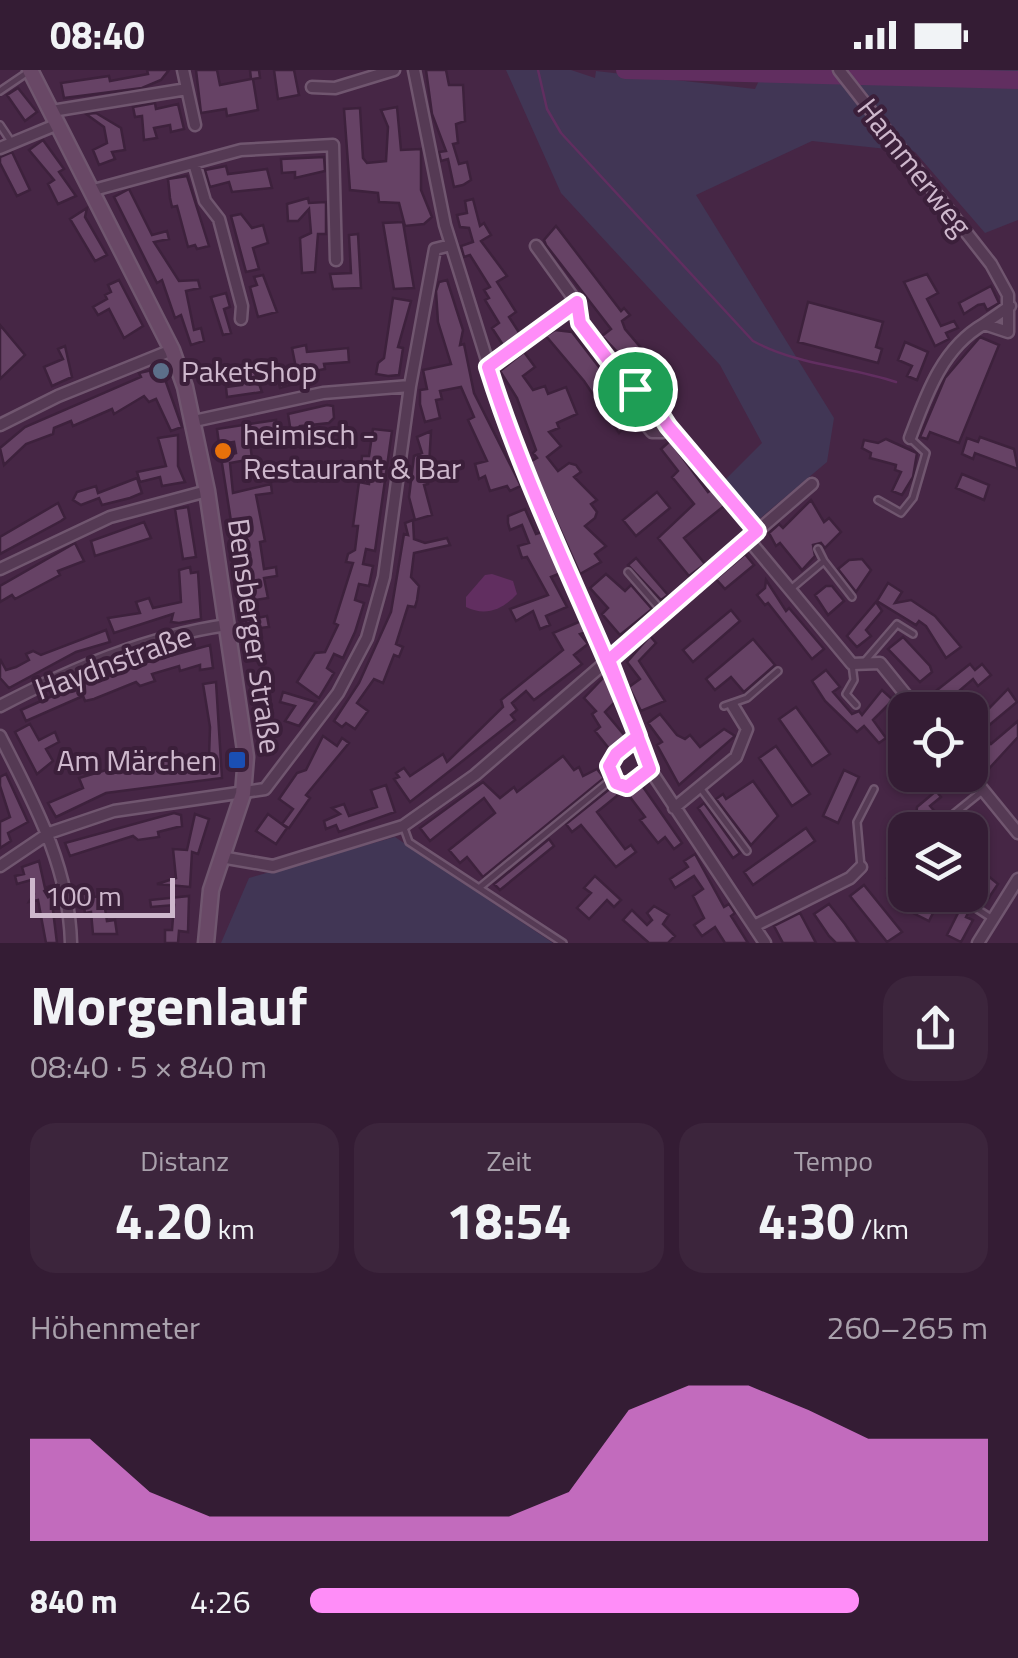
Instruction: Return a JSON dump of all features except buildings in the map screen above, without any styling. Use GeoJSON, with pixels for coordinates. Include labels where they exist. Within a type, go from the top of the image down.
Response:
{"type":"FeatureCollection","features":[{"type":"Feature","properties":{"kind":"main road","name":"Bensberger Straße"},"geometry":{"type":"LineString","coordinates":[[30,70],[172,350],[194,422],[245,740],[243,794],[210,896],[206,943]]}},
{"type":"Feature","properties":{"kind":"street"},"geometry":{"type":"LineString","coordinates":[[183,70],[195,125]]}},
{"type":"Feature","properties":{"kind":"street"},"geometry":{"type":"LineString","coordinates":[[312,87],[335,88],[394,70]]}},
{"type":"Feature","properties":{"kind":"street"},"geometry":{"type":"LineString","coordinates":[[414,70],[451,245],[514,447],[609,660],[650,769],[765,943]]}},
{"type":"Feature","properties":{"kind":"street","name":"Hammerweg"},"geometry":{"type":"LineString","coordinates":[[839,70],[991,264],[1010,306]]}},
{"type":"Feature","properties":{"kind":"street"},"geometry":{"type":"LineString","coordinates":[[0,148],[55,117],[187,88]]}},
{"type":"Feature","properties":{"kind":"street"},"geometry":{"type":"LineString","coordinates":[[90,191],[241,150],[332,144],[338,220],[336,260]]}},
{"type":"Feature","properties":{"kind":"street"},"geometry":{"type":"LineString","coordinates":[[194,163],[205,201],[219,219],[242,306],[241,319]]}},
{"type":"Feature","properties":{"kind":"street"},"geometry":{"type":"LineString","coordinates":[[0,866],[50,833],[162,801],[243,794],[275,782],[338,694],[367,638],[384,577],[410,386],[435,249],[451,245]]}},
{"type":"Feature","properties":{"kind":"street"},"geometry":{"type":"LineString","coordinates":[[536,246],[577,302],[580,323],[631,390]]}},
{"type":"Feature","properties":{"kind":"street"},"geometry":{"type":"LineString","coordinates":[[488,367],[577,302]]}},
{"type":"Feature","properties":{"kind":"street"},"geometry":{"type":"LineString","coordinates":[[984,324],[1008,332],[1010,306]]}},
{"type":"Feature","properties":{"kind":"street"},"geometry":{"type":"LineString","coordinates":[[910,438],[929,387],[961,341],[1010,306]]}},
{"type":"Feature","properties":{"kind":"street"},"geometry":{"type":"LineString","coordinates":[[2,419],[172,350]]}},
{"type":"Feature","properties":{"kind":"street"},"geometry":{"type":"LineString","coordinates":[[194,422],[322,392],[410,386]]}},
{"type":"Feature","properties":{"kind":"street"},"geometry":{"type":"LineString","coordinates":[[631,390],[643,389],[790,590],[858,664],[880,663],[903,692]]}},
{"type":"Feature","properties":{"kind":"street"},"geometry":{"type":"LineString","coordinates":[[631,390],[628,403],[652,432],[659,434],[668,426]]}},
{"type":"Feature","properties":{"kind":"street"},"geometry":{"type":"LineString","coordinates":[[222,857],[273,866],[403,826],[475,774],[812,484]]}},
{"type":"Feature","properties":{"kind":"street"},"geometry":{"type":"LineString","coordinates":[[0,569],[110,517],[207,491]]}},
{"type":"Feature","properties":{"kind":"street","name":"Haydnstraße"},"geometry":{"type":"LineString","coordinates":[[0,706],[75,669],[137,647],[228,625]]}},
{"type":"Feature","properties":{"kind":"street"},"geometry":{"type":"LineString","coordinates":[[674,808],[741,748],[747,729],[729,706]]}},
{"type":"Feature","properties":{"kind":"street"},"geometry":{"type":"LineString","coordinates":[[0,736],[50,833],[64,886],[71,943]]}},
{"type":"Feature","properties":{"kind":"street"},"geometry":{"type":"LineString","coordinates":[[985,792],[1018,834]]}},
{"type":"Feature","properties":{"kind":"street"},"geometry":{"type":"LineString","coordinates":[[754,926],[850,878],[861,867]]}},
{"type":"Feature","properties":{"kind":"street"},"geometry":{"type":"LineString","coordinates":[[978,943],[1018,879]]}},
{"type":"Feature","properties":{"kind":"lane"},"geometry":{"type":"LineString","coordinates":[[0,92],[30,70]]}},
{"type":"Feature","properties":{"kind":"lane"},"geometry":{"type":"LineString","coordinates":[[0,125],[12,143]]}},
{"type":"Feature","properties":{"kind":"lane"},"geometry":{"type":"LineString","coordinates":[[878,500],[901,513],[913,498],[926,453],[910,438]]}},
{"type":"Feature","properties":{"kind":"lane"},"geometry":{"type":"LineString","coordinates":[[818,548],[852,597]]}},
{"type":"Feature","properties":{"kind":"lane"},"geometry":{"type":"LineString","coordinates":[[790,590],[824,561]]}},
{"type":"Feature","properties":{"kind":"lane"},"geometry":{"type":"LineString","coordinates":[[628,572],[662,610]]}},
{"type":"Feature","properties":{"kind":"lane"},"geometry":{"type":"LineString","coordinates":[[856,706],[846,694],[858,664],[897,624],[912,634]]}},
{"type":"Feature","properties":{"kind":"lane"},"geometry":{"type":"LineString","coordinates":[[729,706],[778,671]]}},
{"type":"Feature","properties":{"kind":"lane"},"geometry":{"type":"LineString","coordinates":[[613,778],[611,759],[638,736]]}},
{"type":"Feature","properties":{"kind":"lane"},"geometry":{"type":"LineString","coordinates":[[613,778],[627,787],[650,769]]}},
{"type":"Feature","properties":{"kind":"lane"},"geometry":{"type":"LineString","coordinates":[[478,888],[613,778]]}},
{"type":"Feature","properties":{"kind":"lane"},"geometry":{"type":"LineString","coordinates":[[700,788],[747,851]]}},
{"type":"Feature","properties":{"kind":"lane"},"geometry":{"type":"LineString","coordinates":[[861,867],[857,822],[874,789]]}},
{"type":"Feature","properties":{"kind":"lane"},"geometry":{"type":"LineString","coordinates":[[956,812],[981,792]]}},
{"type":"Feature","properties":{"kind":"lane"},"geometry":{"type":"LineString","coordinates":[[403,826],[410,842],[563,943]]}},
{"type":"Feature","properties":{"kind":"lane"},"geometry":{"type":"LineString","coordinates":[[982,912],[994,920]]}},
{"type":"Feature","properties":{"kind":"shaded area"},"geometry":{"type":"Polygon","coordinates":[[[506,70],[571,70],[595,78],[596,71],[755,89],[764,70],[1018,70],[1018,220],[985,233],[915,152],[812,141],[696,195],[834,418],[827,462],[758,520],[725,480],[762,443],[720,365],[561,193],[506,70]]]}},
{"type":"Feature","properties":{"kind":"shaded area"},"geometry":{"type":"Polygon","coordinates":[[[485,575],[513,581],[517,594],[494,610],[466,607],[466,597],[485,575]]]}},
{"type":"Feature","properties":{"kind":"shaded area"},"geometry":{"type":"Polygon","coordinates":[[[395,837],[553,943],[221,943],[249,878],[395,837]]]}},
{"type":"Feature","properties":{"kind":"waterway"},"geometry":{"type":"LineString","coordinates":[[538,70],[547,109],[561,133],[753,341],[787,355],[896,382]]}},
{"type":"Feature","properties":{"kind":"waterway"},"geometry":{"type":"LineString","coordinates":[[625,70],[1018,80]]}},
{"type":"Feature","properties":{"kind":"place","name":"PaketShop"},"geometry":{"type":"Point","coordinates":[161,371]}},
{"type":"Feature","properties":{"kind":"place","name":"heimisch - Restaurant & Bar"},"geometry":{"type":"Point","coordinates":[223,451]}},
{"type":"Feature","properties":{"kind":"place","name":"Am Märchen"},"geometry":{"type":"Point","coordinates":[237,760]}},
{"type":"Feature","properties":{"kind":"route"},"geometry":{"type":"LineString","coordinates":[[635,389],[631,390],[580,323],[577,302],[488,367],[514,447],[609,660],[638,736],[650,769],[627,787],[616,783],[609,766],[611,759],[638,736],[609,660],[757,531],[668,426],[646,392],[635,389]]}}]}
